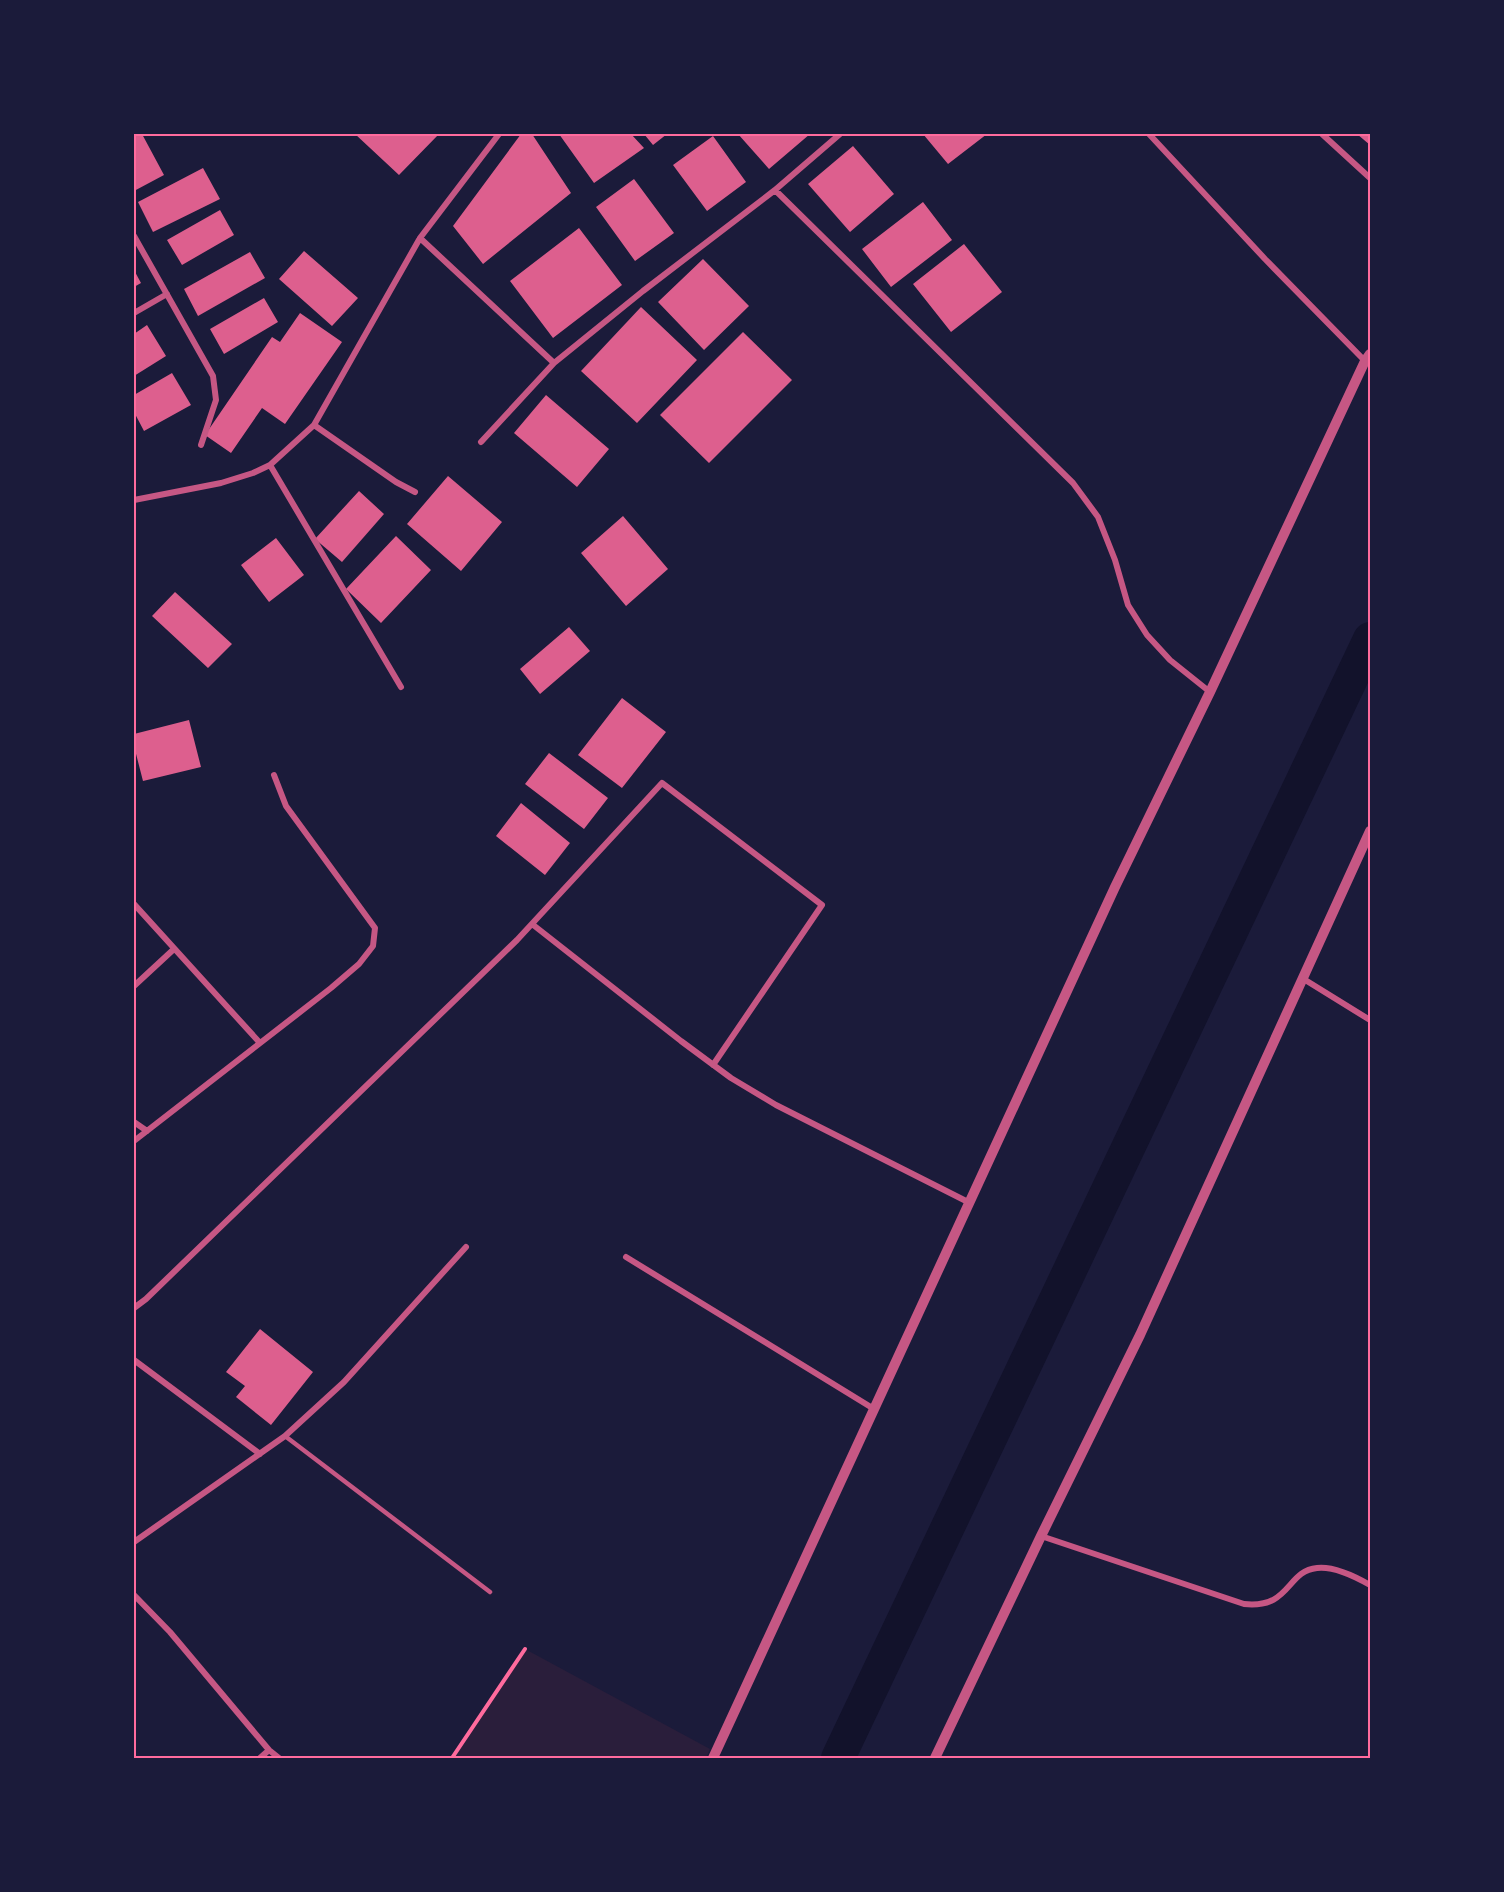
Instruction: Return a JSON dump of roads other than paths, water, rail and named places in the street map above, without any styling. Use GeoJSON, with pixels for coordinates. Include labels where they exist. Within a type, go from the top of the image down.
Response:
{"type":"FeatureCollection","features":[{"type":"Feature","properties":{"kind":"street"},"geometry":{"type":"LineString","coordinates":[[134,500],[222,483],[270,465],[314,425],[420,238],[499,134]]}},
{"type":"Feature","properties":{"kind":"street"},"geometry":{"type":"LineString","coordinates":[[481,442],[554,363],[643,291],[775,190],[840,134]]}},
{"type":"Feature","properties":{"kind":"street"},"geometry":{"type":"LineString","coordinates":[[713,1758],[1115,887],[1368,357],[1265,260],[1149,134]]}},
{"type":"Feature","properties":{"kind":"street"},"geometry":{"type":"LineString","coordinates":[[1322,134],[1371,178]]}},
{"type":"Feature","properties":{"kind":"street"},"geometry":{"type":"LineString","coordinates":[[775,190],[1072,483],[1098,517],[1115,560],[1128,605],[1147,635],[1170,660],[1210,692]]}},
{"type":"Feature","properties":{"kind":"street"},"geometry":{"type":"LineString","coordinates":[[134,236],[213,376],[216,400],[201,445]]}},
{"type":"Feature","properties":{"kind":"street"},"geometry":{"type":"LineString","coordinates":[[420,238],[554,363]]}},
{"type":"Feature","properties":{"kind":"street"},"geometry":{"type":"LineString","coordinates":[[134,313],[167,294]]}},
{"type":"Feature","properties":{"kind":"street"},"geometry":{"type":"LineString","coordinates":[[314,425],[396,482],[415,492]]}},
{"type":"Feature","properties":{"kind":"street"},"geometry":{"type":"LineString","coordinates":[[270,465],[401,687]]}},
{"type":"Feature","properties":{"kind":"street"},"geometry":{"type":"LineString","coordinates":[[134,1141],[331,988],[359,964],[373,945],[375,928],[286,806],[274,775]]}},
{"type":"Feature","properties":{"kind":"street"},"geometry":{"type":"LineString","coordinates":[[134,1308],[146,1299],[532,924],[662,783],[822,905],[713,1065]]}},
{"type":"Feature","properties":{"kind":"street"},"geometry":{"type":"LineString","coordinates":[[935,1758],[1140,1335],[1371,831]]}},
{"type":"Feature","properties":{"kind":"street"},"geometry":{"type":"LineString","coordinates":[[134,904],[260,1043]]}},
{"type":"Feature","properties":{"kind":"street"},"geometry":{"type":"LineString","coordinates":[[532,924],[713,1065],[776,1105],[970,1203]]}},
{"type":"Feature","properties":{"kind":"street"},"geometry":{"type":"LineString","coordinates":[[134,986],[174,950]]}},
{"type":"Feature","properties":{"kind":"street"},"geometry":{"type":"LineString","coordinates":[[1302,978],[1371,1020]]}},
{"type":"Feature","properties":{"kind":"street"},"geometry":{"type":"LineString","coordinates":[[134,1122],[147,1131]]}},
{"type":"Feature","properties":{"kind":"street"},"geometry":{"type":"LineString","coordinates":[[134,1542],[285,1436],[344,1382],[466,1246]]}},
{"type":"Feature","properties":{"kind":"street"},"geometry":{"type":"LineString","coordinates":[[626,1257],[874,1409]]}},
{"type":"Feature","properties":{"kind":"street"},"geometry":{"type":"LineString","coordinates":[[134,1360],[260,1454]]}},
{"type":"Feature","properties":{"kind":"street"},"geometry":{"type":"LineString","coordinates":[[1041,1536],[1244,1604],[1260,1606],[1278,1598],[1299,1576],[1316,1568],[1335,1570],[1371,1585]]}},
{"type":"Feature","properties":{"kind":"street"},"geometry":{"type":"LineString","coordinates":[[134,1595],[170,1632],[269,1750],[279,1758]]}},
{"type":"Feature","properties":{"kind":"street"},"geometry":{"type":"LineString","coordinates":[[260,1758],[269,1750]]}},
{"type":"Feature","properties":{"kind":"lane"},"geometry":{"type":"LineString","coordinates":[[285,1436],[490,1592]]}},
{"type":"Feature","properties":{"kind":"waterway"},"geometry":{"type":"LineString","coordinates":[[838,1758],[1370,639]]}}]}
